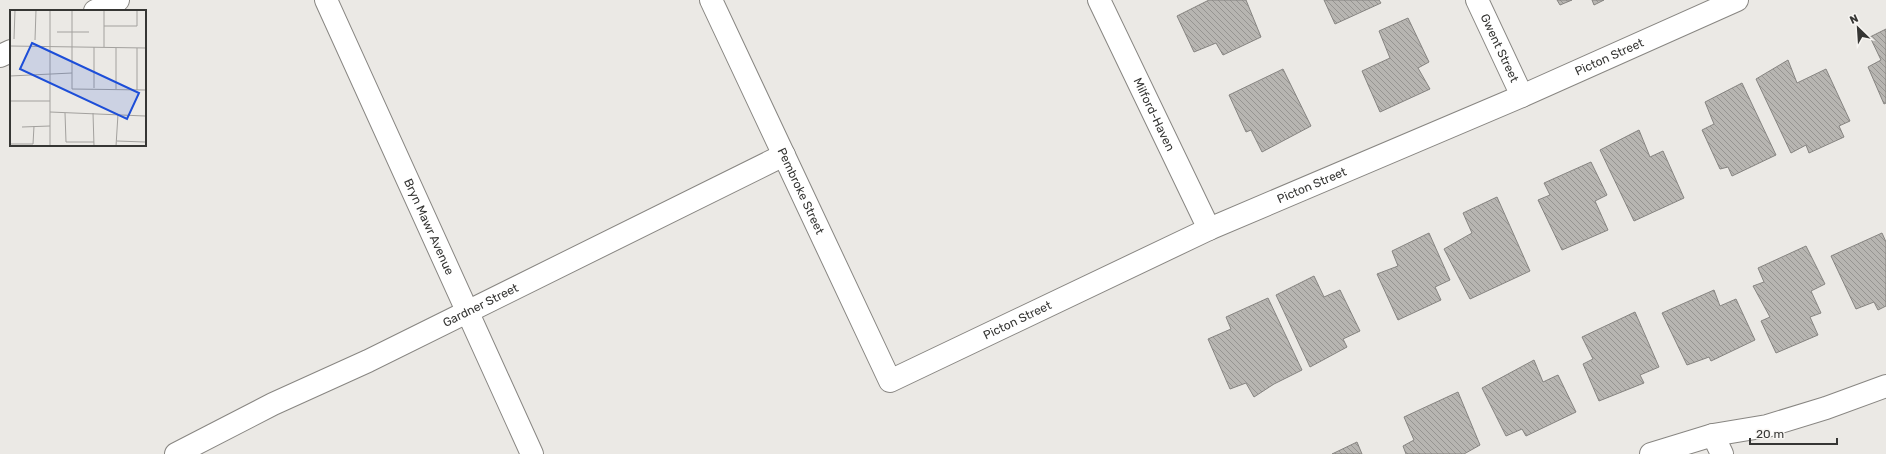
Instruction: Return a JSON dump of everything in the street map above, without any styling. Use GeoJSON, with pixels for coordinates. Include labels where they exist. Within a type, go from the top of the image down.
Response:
{"type":"FeatureCollection","features":[{"type":"Feature","properties":{"kind":"street"},"geometry":{"type":"LineString","coordinates":[[97,10],[118,0]]}},
{"type":"Feature","properties":{"kind":"street","name":"Bryn Mawr Avenue"},"geometry":{"type":"LineString","coordinates":[[326,0],[532,454]]}},
{"type":"Feature","properties":{"kind":"street","name":"Pembroke Street"},"geometry":{"type":"LineString","coordinates":[[711,0],[890,381]]}},
{"type":"Feature","properties":{"kind":"street","name":"Milford-Haven"},"geometry":{"type":"LineString","coordinates":[[1099,0],[1209,229]]}},
{"type":"Feature","properties":{"kind":"street","name":"Gwent Street"},"geometry":{"type":"LineString","coordinates":[[1477,0],[1522,96]]}},
{"type":"Feature","properties":{"kind":"street","name":"Picton Street"},"geometry":{"type":"LineString","coordinates":[[890,381],[1209,229],[1522,96],[1737,0]]}},
{"type":"Feature","properties":{"kind":"street"},"geometry":{"type":"LineString","coordinates":[[0,56],[10,51]]}},
{"type":"Feature","properties":{"kind":"street","name":"Gardner Street"},"geometry":{"type":"LineString","coordinates":[[176,454],[272,404],[368,361],[467,313],[784,155]]}},
{"type":"Feature","properties":{"kind":"street"},"geometry":{"type":"LineString","coordinates":[[1651,454],[1718,444],[1767,426],[1826,408],[1886,386]]}},
{"type":"Feature","properties":{"kind":"building"},"geometry":{"type":"Polygon","coordinates":[[[1209,0],[1246,0],[1261,37],[1223,55],[1216,43],[1194,52],[1177,16],[1209,0]]]}},
{"type":"Feature","properties":{"kind":"building"},"geometry":{"type":"Polygon","coordinates":[[[1324,0],[1379,0],[1381,3],[1335,24],[1324,0]]]}},
{"type":"Feature","properties":{"kind":"building"},"geometry":{"type":"Polygon","coordinates":[[[1557,0],[1572,0],[1560,5],[1557,0]]]}},
{"type":"Feature","properties":{"kind":"building"},"geometry":{"type":"Polygon","coordinates":[[[1592,0],[1604,0],[1594,5],[1592,0]]]}},
{"type":"Feature","properties":{"kind":"building"},"geometry":{"type":"Polygon","coordinates":[[[1408,18],[1429,62],[1418,68],[1430,89],[1380,112],[1362,71],[1390,58],[1379,31],[1408,18]]]}},
{"type":"Feature","properties":{"kind":"building"},"geometry":{"type":"Polygon","coordinates":[[[1886,29],[1886,103],[1884,104],[1868,67],[1881,60],[1870,37],[1886,29]]]}},
{"type":"Feature","properties":{"kind":"building"},"geometry":{"type":"Polygon","coordinates":[[[1788,60],[1797,83],[1826,69],[1850,121],[1839,126],[1844,137],[1809,153],[1806,145],[1791,153],[1756,79],[1788,60]]]}},
{"type":"Feature","properties":{"kind":"building"},"geometry":{"type":"Polygon","coordinates":[[[1283,69],[1311,126],[1262,152],[1251,130],[1246,132],[1229,95],[1283,69]]]}},
{"type":"Feature","properties":{"kind":"building"},"geometry":{"type":"Polygon","coordinates":[[[1742,83],[1776,155],[1732,176],[1728,167],[1720,169],[1702,130],[1714,124],[1705,102],[1742,83]]]}},
{"type":"Feature","properties":{"kind":"building"},"geometry":{"type":"Polygon","coordinates":[[[1639,130],[1650,157],[1663,151],[1684,198],[1634,221],[1600,150],[1639,130]]]}},
{"type":"Feature","properties":{"kind":"building"},"geometry":{"type":"Polygon","coordinates":[[[1591,162],[1607,195],[1595,201],[1608,230],[1562,250],[1538,200],[1550,195],[1544,183],[1591,162]]]}},
{"type":"Feature","properties":{"kind":"building"},"geometry":{"type":"Polygon","coordinates":[[[1497,197],[1530,271],[1470,299],[1444,249],[1472,233],[1463,213],[1497,197]]]}},
{"type":"Feature","properties":{"kind":"building"},"geometry":{"type":"Polygon","coordinates":[[[1429,233],[1450,280],[1435,287],[1441,300],[1398,320],[1377,274],[1398,266],[1392,251],[1429,233]]]}},
{"type":"Feature","properties":{"kind":"building"},"geometry":{"type":"Polygon","coordinates":[[[1882,233],[1886,242],[1886,306],[1878,310],[1874,302],[1856,309],[1831,256],[1882,233]]]}},
{"type":"Feature","properties":{"kind":"building"},"geometry":{"type":"Polygon","coordinates":[[[1806,246],[1825,284],[1811,291],[1821,313],[1810,317],[1818,335],[1776,353],[1761,321],[1770,317],[1753,286],[1764,282],[1758,268],[1806,246]]]}},
{"type":"Feature","properties":{"kind":"building"},"geometry":{"type":"Polygon","coordinates":[[[1314,276],[1324,297],[1340,290],[1360,331],[1343,339],[1347,347],[1310,367],[1276,295],[1314,276]]]}},
{"type":"Feature","properties":{"kind":"building"},"geometry":{"type":"Polygon","coordinates":[[[1714,290],[1720,306],[1736,299],[1755,340],[1711,361],[1709,357],[1687,365],[1662,313],[1714,290]]]}},
{"type":"Feature","properties":{"kind":"building"},"geometry":{"type":"Polygon","coordinates":[[[1268,298],[1302,370],[1274,384],[1254,397],[1246,383],[1230,389],[1208,339],[1231,329],[1226,317],[1268,298]]]}},
{"type":"Feature","properties":{"kind":"building"},"geometry":{"type":"Polygon","coordinates":[[[1635,312],[1659,367],[1640,375],[1644,383],[1599,401],[1583,364],[1593,359],[1582,337],[1635,312]]]}},
{"type":"Feature","properties":{"kind":"building"},"geometry":{"type":"Polygon","coordinates":[[[1534,360],[1543,382],[1558,375],[1576,412],[1526,436],[1522,429],[1506,436],[1482,388],[1534,360]]]}},
{"type":"Feature","properties":{"kind":"building"},"geometry":{"type":"Polygon","coordinates":[[[1458,392],[1480,445],[1464,454],[1406,454],[1403,446],[1414,440],[1404,417],[1458,392]]]}},
{"type":"Feature","properties":{"kind":"building"},"geometry":{"type":"Polygon","coordinates":[[[1357,442],[1362,454],[1332,454],[1357,442]]]}}]}
